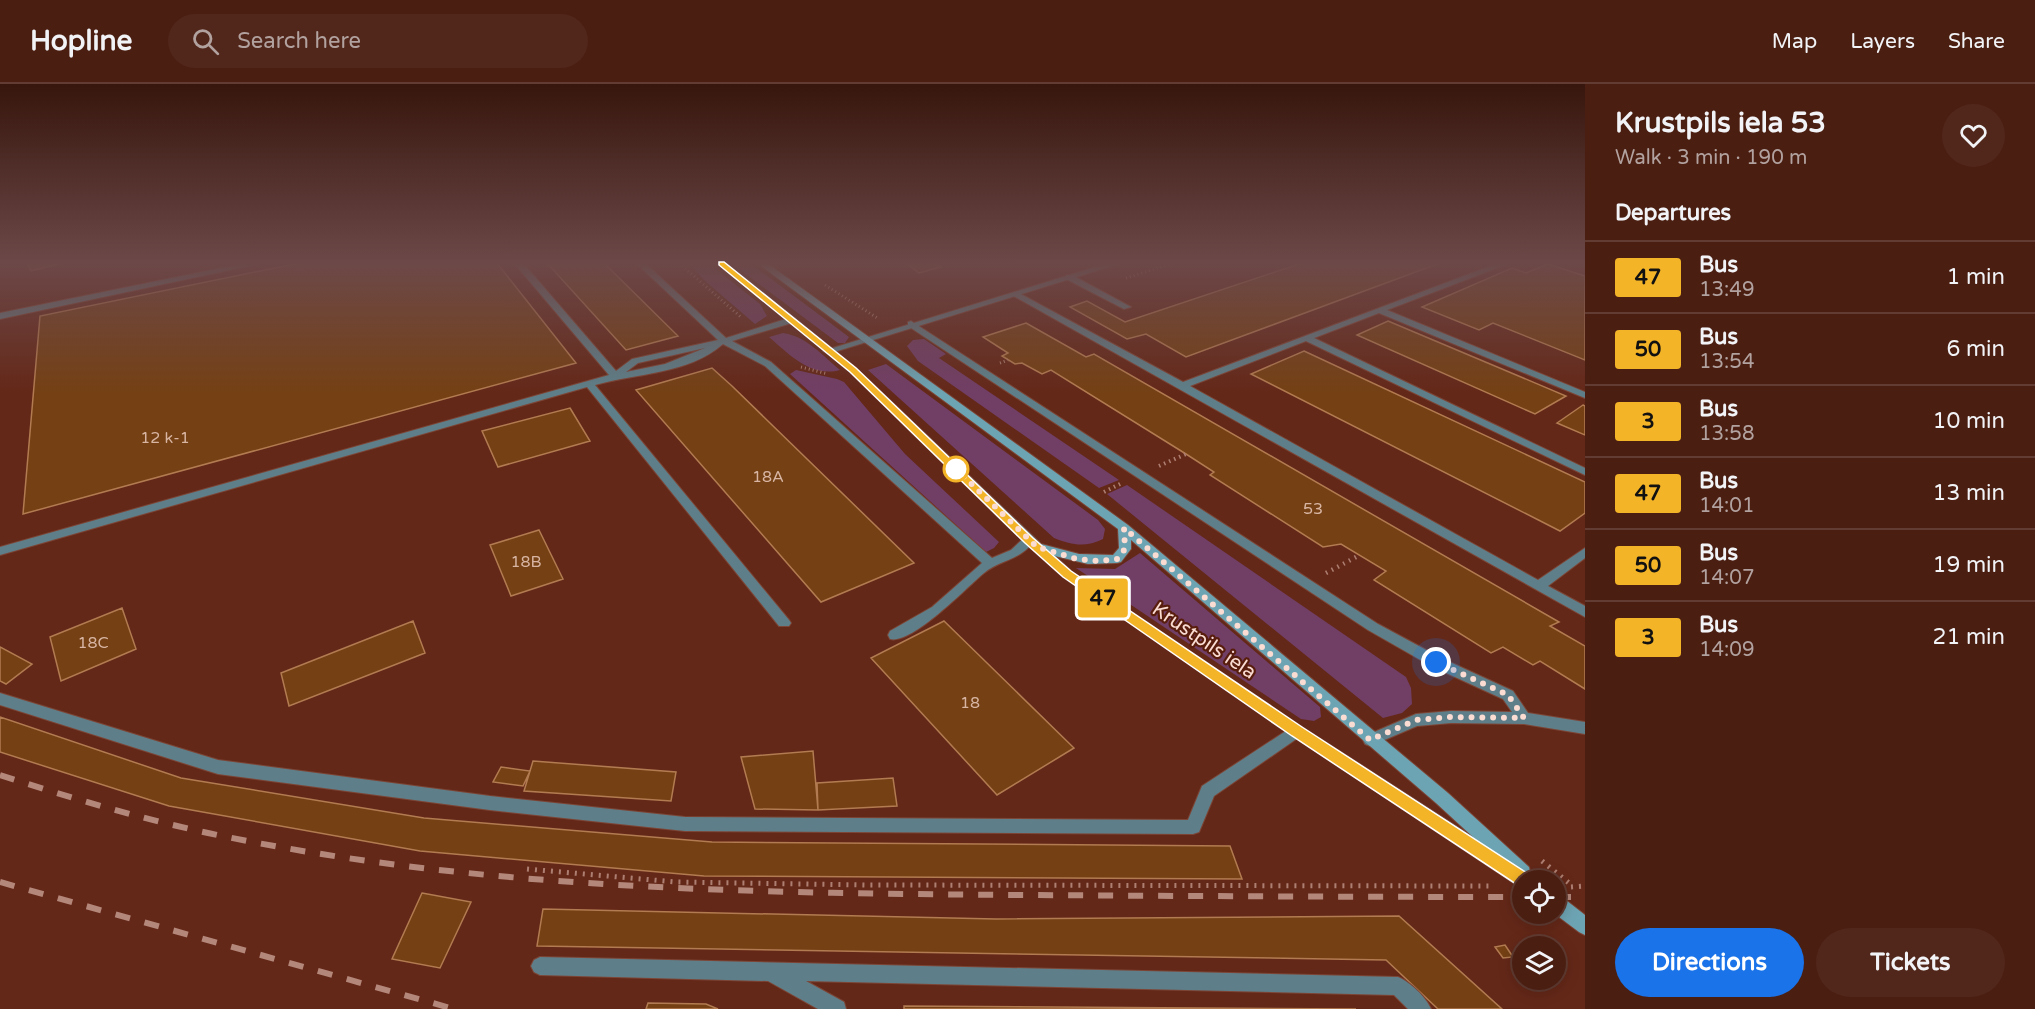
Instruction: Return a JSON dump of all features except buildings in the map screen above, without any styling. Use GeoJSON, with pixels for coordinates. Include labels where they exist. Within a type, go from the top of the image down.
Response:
{"type":"FeatureCollection","features":[{"type":"Feature","properties":{"kind":"main road","name":"Krustpils iela"},"geometry":{"type":"LineString","coordinates":[[775,306],[853,370],[1067,574],[1297,731],[1512,872]]}},
{"type":"Feature","properties":{"kind":"main road","name":"Krustpils iela"},"geometry":{"type":"LineString","coordinates":[[820,306],[1124,528],[1370,740],[1442,798],[1521,870]]}},
{"type":"Feature","properties":{"kind":"main road"},"geometry":{"type":"LineString","coordinates":[[1033,544],[1077,559],[1099,561],[1117,559],[1125,549],[1124,528]]}},
{"type":"Feature","properties":{"kind":"main road"},"geometry":{"type":"LineString","coordinates":[[1566,911],[1585,926]]}},
{"type":"Feature","properties":{"kind":"street"},"geometry":{"type":"LineString","coordinates":[[0,316],[48,306]]}},
{"type":"Feature","properties":{"kind":"street"},"geometry":{"type":"LineString","coordinates":[[555,306],[615,376]]}},
{"type":"Feature","properties":{"kind":"street"},"geometry":{"type":"LineString","coordinates":[[687,306],[724,340],[768,364],[991,564]]}},
{"type":"Feature","properties":{"kind":"street"},"geometry":{"type":"LineString","coordinates":[[828,351],[972,306]]}},
{"type":"Feature","properties":{"kind":"street"},"geometry":{"type":"LineString","coordinates":[[1036,306],[1585,612]]}},
{"type":"Feature","properties":{"kind":"street"},"geometry":{"type":"LineString","coordinates":[[1182,386],[1390,306]]}},
{"type":"Feature","properties":{"kind":"street"},"geometry":{"type":"LineString","coordinates":[[1380,310],[1585,394]]}},
{"type":"Feature","properties":{"kind":"street"},"geometry":{"type":"LineString","coordinates":[[0,551],[589,383],[615,376],[640,374],[698,357],[724,340],[792,320]]}},
{"type":"Feature","properties":{"kind":"street"},"geometry":{"type":"LineString","coordinates":[[910,324],[1373,627],[1436,662],[1508,695],[1524,718]]}},
{"type":"Feature","properties":{"kind":"street"},"geometry":{"type":"LineString","coordinates":[[1306,338],[1585,472]]}},
{"type":"Feature","properties":{"kind":"street"},"geometry":{"type":"LineString","coordinates":[[589,383],[784,623]]}},
{"type":"Feature","properties":{"kind":"street"},"geometry":{"type":"LineString","coordinates":[[895,635],[937,610],[982,568],[1033,544]]}},
{"type":"Feature","properties":{"kind":"street"},"geometry":{"type":"LineString","coordinates":[[1539,586],[1585,552]]}},
{"type":"Feature","properties":{"kind":"street"},"geometry":{"type":"LineString","coordinates":[[0,699],[218,767],[490,803],[685,824],[1193,827],[1208,791],[1297,731]]}},
{"type":"Feature","properties":{"kind":"street"},"geometry":{"type":"LineString","coordinates":[[1370,740],[1416,720],[1451,717],[1524,718],[1585,728]]}},
{"type":"Feature","properties":{"kind":"street"},"geometry":{"type":"LineString","coordinates":[[540,966],[1398,986],[1422,1009]]}},
{"type":"Feature","properties":{"kind":"street"},"geometry":{"type":"LineString","coordinates":[[770,971],[837,1009]]}},
{"type":"Feature","properties":{"kind":"path"},"geometry":{"type":"LineString","coordinates":[[729,306],[756,330]]}},
{"type":"Feature","properties":{"kind":"path"},"geometry":{"type":"LineString","coordinates":[[858,306],[894,329]]}},
{"type":"Feature","properties":{"kind":"path"},"geometry":{"type":"LineString","coordinates":[[797,364],[806,370],[838,375]]}},
{"type":"Feature","properties":{"kind":"path"},"geometry":{"type":"LineString","coordinates":[[1324,574],[1360,555]]}},
{"type":"Feature","properties":{"kind":"path"},"geometry":{"type":"LineString","coordinates":[[527,869],[676,882],[866,885],[1499,886]]}},
{"type":"Feature","properties":{"kind":"shaded area"},"geometry":{"type":"Polygon","coordinates":[[[734,306],[761,306],[767,316],[755,324],[734,306]]]}},
{"type":"Feature","properties":{"kind":"shaded area"},"geometry":{"type":"Polygon","coordinates":[[[789,306],[808,306],[849,337],[845,343],[838,343],[789,306]]]}},
{"type":"Feature","properties":{"kind":"shaded area"},"geometry":{"type":"Polygon","coordinates":[[[783,333],[807,342],[840,370],[819,371],[801,363],[769,337],[783,333]]]}},
{"type":"Feature","properties":{"kind":"shaded area"},"geometry":{"type":"Polygon","coordinates":[[[924,339],[946,354],[939,358],[1119,480],[1099,488],[918,361],[907,346],[913,340],[924,339]]]}},
{"type":"Feature","properties":{"kind":"shaded area"},"geometry":{"type":"Polygon","coordinates":[[[886,364],[1098,520],[1105,529],[1103,539],[1090,544],[1079,544],[1054,538],[868,370],[886,364]]]}},
{"type":"Feature","properties":{"kind":"shaded area"},"geometry":{"type":"Polygon","coordinates":[[[796,370],[844,382],[905,454],[999,542],[994,548],[986,552],[790,374],[796,370]]]}},
{"type":"Feature","properties":{"kind":"shaded area"},"geometry":{"type":"Polygon","coordinates":[[[1127,485],[1406,677],[1411,688],[1412,704],[1402,713],[1383,718],[1107,494],[1127,485]]]}},
{"type":"Feature","properties":{"kind":"shaded area"},"geometry":{"type":"Polygon","coordinates":[[[1140,553],[1320,707],[1321,717],[1314,721],[1301,719],[1076,568],[1115,569],[1140,553]]]}},
{"type":"Feature","properties":{"kind":"railway"},"geometry":{"type":"LineString","coordinates":[[0,775],[103,807],[208,833],[308,852],[511,877],[715,890],[1021,895],[1512,897]]}},
{"type":"Feature","properties":{"kind":"railway"},"geometry":{"type":"LineString","coordinates":[[0,882],[454,1009]]}},
{"type":"Feature","properties":{"kind":"railway"},"geometry":{"type":"LineString","coordinates":[[1566,897],[1585,897]]}},
{"type":"Feature","properties":{"kind":"bus line","name":"47"},"geometry":{"type":"LineString","coordinates":[[776,306],[853,370],[1067,574],[1297,731],[1512,872]]}},
{"type":"Feature","properties":{"kind":"route"},"geometry":{"type":"LineString","coordinates":[[956,469],[1037,547],[1077,559],[1099,561],[1117,559],[1125,549],[1124,528],[1370,740],[1416,720],[1451,717],[1524,718],[1508,695],[1436,662]]}}]}
